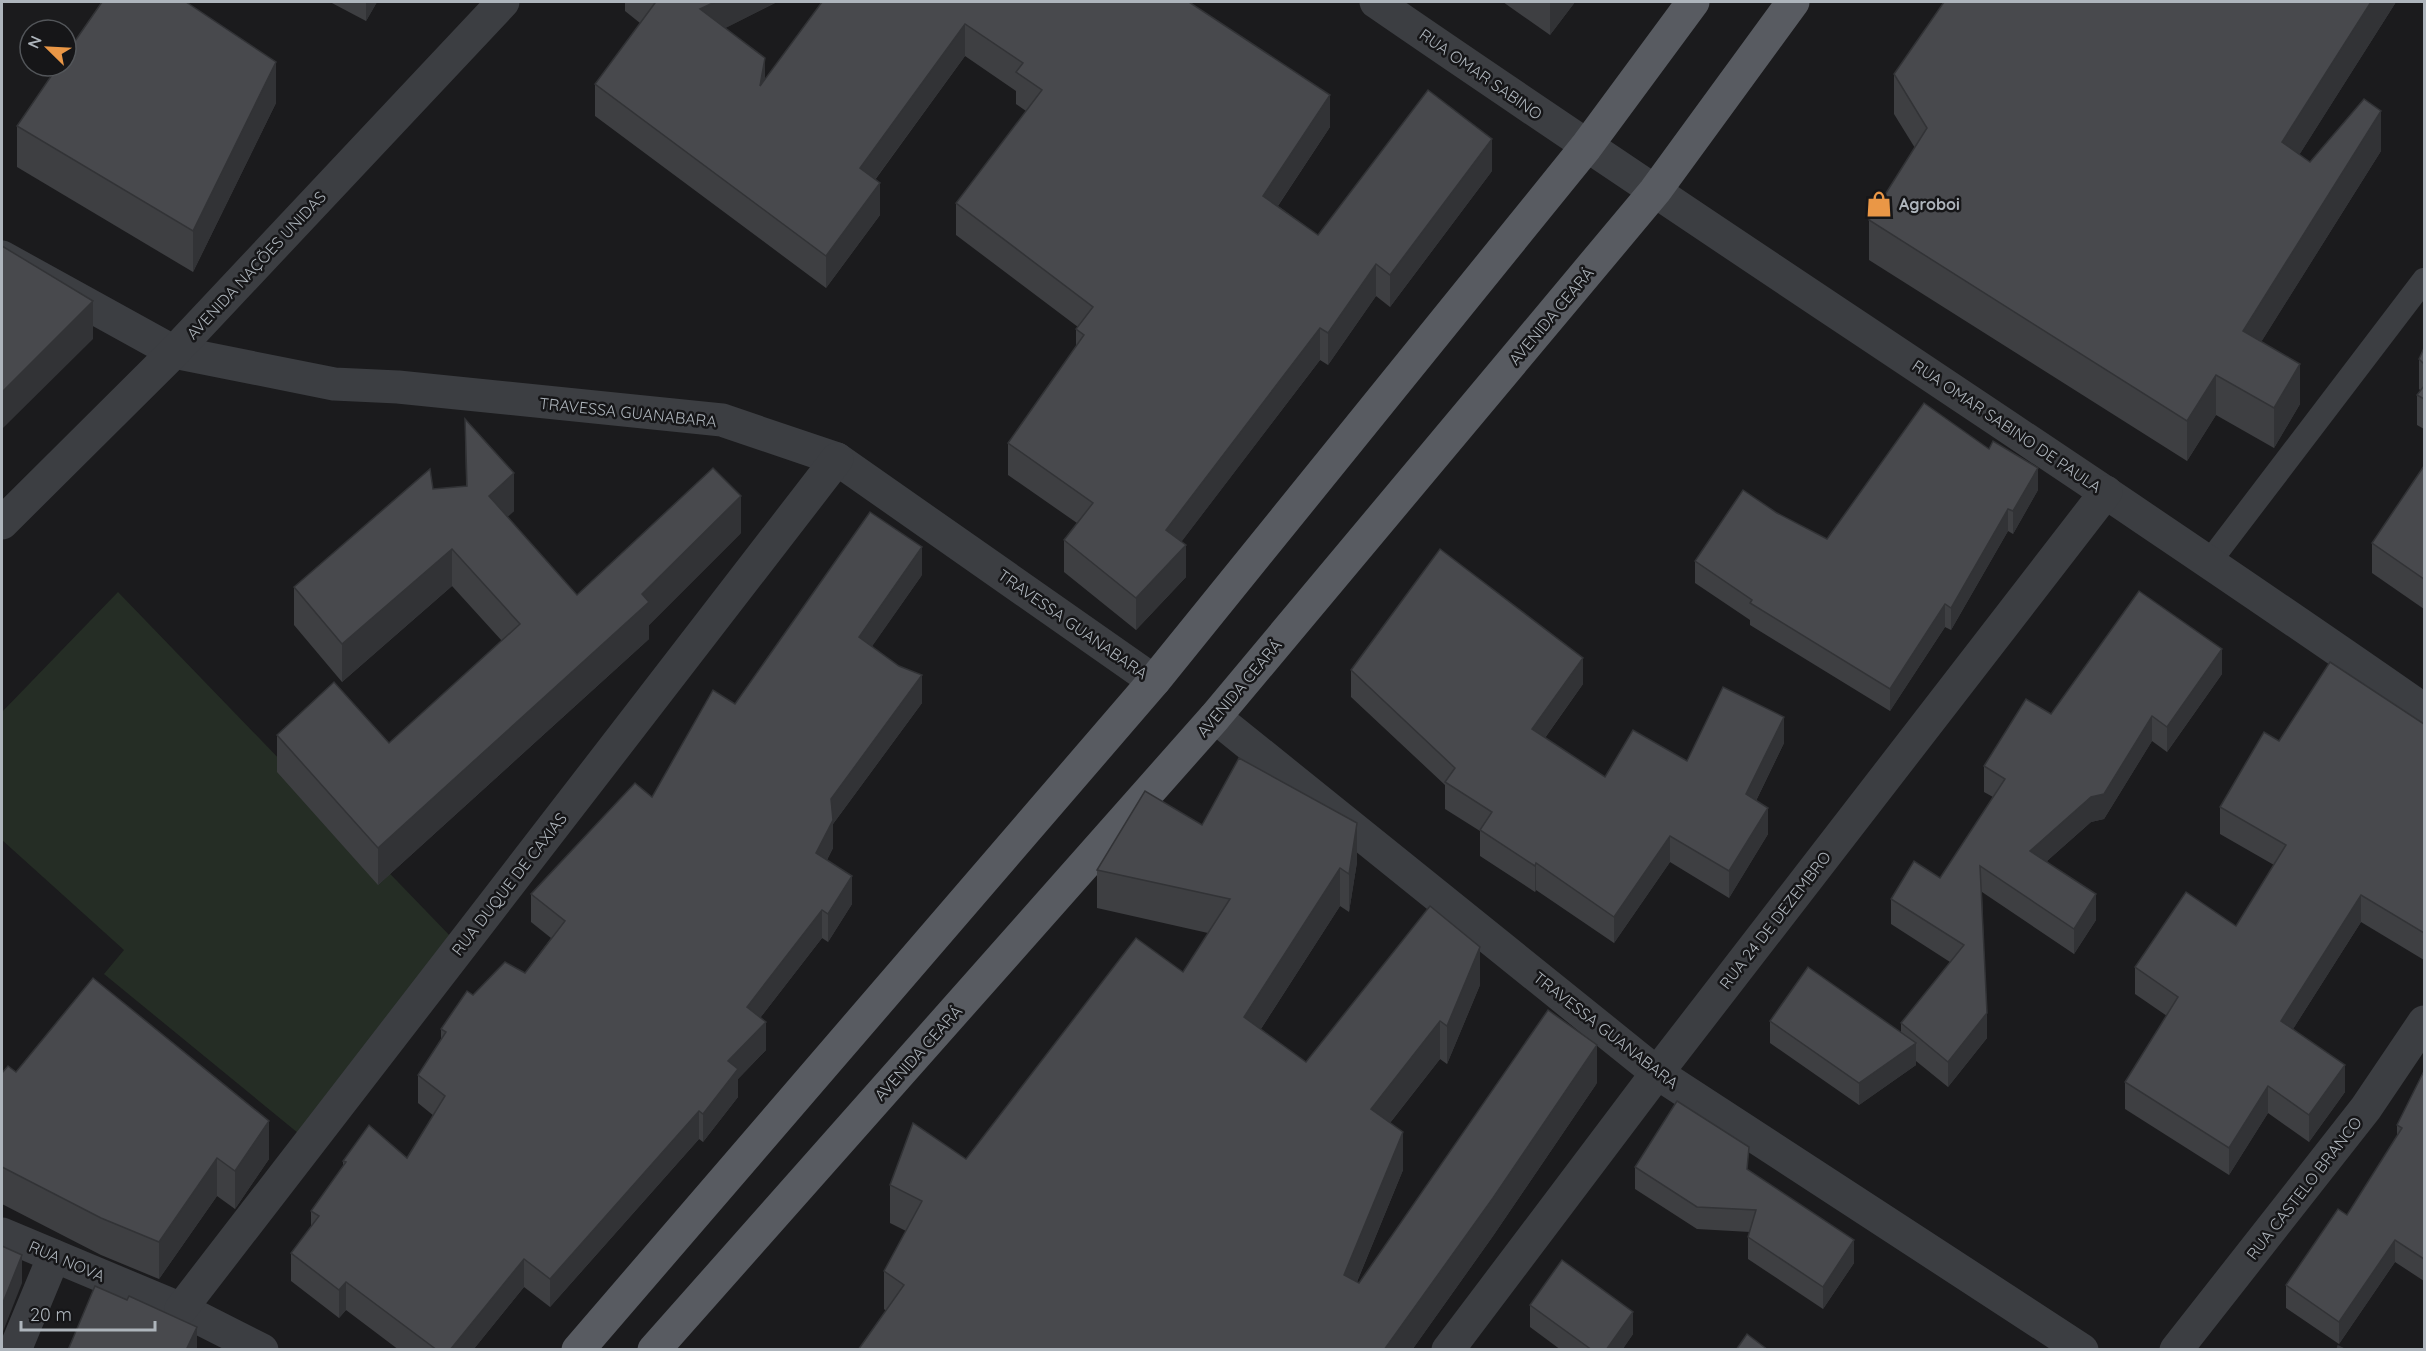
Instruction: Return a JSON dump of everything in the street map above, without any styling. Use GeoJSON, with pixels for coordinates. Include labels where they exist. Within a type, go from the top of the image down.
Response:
{"type":"FeatureCollection","features":[{"type":"Feature","properties":{"kind":"main road"},"geometry":{"type":"LineString","coordinates":[[578,1350],[1155,681],[1586,147],[1694,2]]}},
{"type":"Feature","properties":{"kind":"main road","name":"AVENIDA CEARÁ"},"geometry":{"type":"LineString","coordinates":[[654,1350],[1215,717],[1655,191],[1793,2]]}},
{"type":"Feature","properties":{"kind":"street","name":"RUA OMAR SABINO"},"geometry":{"type":"LineString","coordinates":[[1376,2],[1586,147]]}},
{"type":"Feature","properties":{"kind":"street","name":"AVENIDA NAÇÕES UNIDAS"},"geometry":{"type":"LineString","coordinates":[[2,523],[174,352],[494,4]]}},
{"type":"Feature","properties":{"kind":"street","name":"RUA OMAR SABINO DE PAULA"},"geometry":{"type":"LineString","coordinates":[[1586,147],[2210,561],[2424,710]]}},
{"type":"Feature","properties":{"kind":"street","name":"TRAVESSA GUANABARA"},"geometry":{"type":"LineString","coordinates":[[2,257],[174,352],[334,384],[398,387],[722,420],[837,459],[1155,681]]}},
{"type":"Feature","properties":{"kind":"street","name":"RUA DUQUE DE CAXIAS"},"geometry":{"type":"LineString","coordinates":[[181,1310],[837,459]]}},
{"type":"Feature","properties":{"kind":"street","name":"RUA 24 DE DEZEMBRO"},"geometry":{"type":"LineString","coordinates":[[1448,1350],[1657,1073],[2106,492]]}},
{"type":"Feature","properties":{"kind":"street","name":"TRAVESSA GUANABARA"},"geometry":{"type":"LineString","coordinates":[[1215,717],[1657,1073],[2082,1350]]}},
{"type":"Feature","properties":{"kind":"street","name":"RUA CASTELO BRANCO"},"geometry":{"type":"LineString","coordinates":[[2176,1350],[2366,1108],[2424,1022]]}},
{"type":"Feature","properties":{"kind":"street","name":"RUA NOVA"},"geometry":{"type":"LineString","coordinates":[[2,1234],[181,1310],[262,1350]]}},
{"type":"Feature","properties":{"kind":"street"},"geometry":{"type":"LineString","coordinates":[[15,1350],[54,1256]]}},
{"type":"Feature","properties":{"kind":"lane"},"geometry":{"type":"LineString","coordinates":[[2210,561],[2424,280]]}},
{"type":"Feature","properties":{"kind":"shaded area"},"geometry":{"type":"Polygon","coordinates":[[[118,592],[454,940],[298,1133],[104,974],[124,950],[2,840],[2,712],[118,592]]]}},
{"type":"Feature","properties":{"kind":"building"},"geometry":{"type":"Polygon","coordinates":[[[102,2],[186,2],[276,62],[193,231],[17,126],[50,78],[78,78],[78,37],[102,2]]]}},
{"type":"Feature","properties":{"kind":"building"},"geometry":{"type":"Polygon","coordinates":[[[653,2],[715,2],[700,9],[765,58],[760,86],[822,2],[1189,2],[1330,95],[1263,196],[1318,235],[1428,90],[1492,139],[1390,275],[1376,264],[1328,333],[1320,328],[1166,530],[1186,545],[1136,598],[1064,540],[1093,503],[1008,443],[1084,335],[1076,329],[1093,307],[956,203],[1042,90],[1016,72],[1023,63],[965,24],[860,168],[880,183],[826,256],[595,84],[655,3],[653,2]]]}},
{"type":"Feature","properties":{"kind":"building"},"geometry":{"type":"Polygon","coordinates":[[[1944,2],[2371,2],[2282,142],[2310,162],[2364,99],[2381,111],[2243,331],[2300,364],[2274,408],[2216,375],[2187,421],[1869,220],[1927,128],[1894,74],[1944,2]]]}},
{"type":"Feature","properties":{"kind":"building"},"geometry":{"type":"Polygon","coordinates":[[[2,246],[93,301],[2,392],[2,246]]]}},
{"type":"Feature","properties":{"kind":"building"},"geometry":{"type":"Polygon","coordinates":[[[2424,348],[2424,364],[2419,359],[2424,348]]]}},
{"type":"Feature","properties":{"kind":"building"},"geometry":{"type":"Polygon","coordinates":[[[2424,386],[2424,399],[2417,395],[2424,386]]]}},
{"type":"Feature","properties":{"kind":"building"},"geometry":{"type":"Polygon","coordinates":[[[1924,403],[1989,449],[1993,441],[2038,468],[2013,511],[2008,509],[1951,608],[1945,604],[1890,689],[1750,603],[1752,600],[1695,561],[1743,490],[1777,513],[1827,539],[1924,403]]]}},
{"type":"Feature","properties":{"kind":"building"},"geometry":{"type":"Polygon","coordinates":[[[465,419],[514,473],[489,496],[577,595],[713,468],[741,496],[642,594],[649,602],[378,848],[277,735],[334,682],[389,743],[520,624],[452,549],[342,644],[294,587],[430,469],[433,489],[467,486],[465,419]]]}},
{"type":"Feature","properties":{"kind":"building"},"geometry":{"type":"Polygon","coordinates":[[[2424,466],[2424,579],[2372,543],[2424,466]]]}},
{"type":"Feature","properties":{"kind":"building"},"geometry":{"type":"Polygon","coordinates":[[[870,512],[922,547],[859,637],[899,666],[922,675],[831,799],[833,820],[816,853],[852,876],[828,914],[822,910],[747,1007],[766,1022],[728,1061],[738,1069],[703,1114],[699,1111],[550,1279],[524,1259],[450,1350],[437,1350],[346,1282],[339,1290],[291,1253],[319,1216],[311,1211],[369,1125],[407,1158],[445,1096],[418,1075],[446,1032],[441,1029],[467,991],[473,995],[505,962],[525,973],[565,921],[531,894],[635,783],[652,797],[713,690],[735,704],[870,512]]]}},
{"type":"Feature","properties":{"kind":"building"},"geometry":{"type":"Polygon","coordinates":[[[1440,549],[1583,658],[1532,729],[1605,777],[1633,730],[1687,761],[1723,687],[1784,717],[1746,794],[1768,808],[1729,871],[1670,836],[1614,917],[1536,863],[1535,866],[1480,830],[1492,812],[1445,782],[1455,768],[1351,670],[1440,549]]]}},
{"type":"Feature","properties":{"kind":"building"},"geometry":{"type":"Polygon","coordinates":[[[2139,591],[2222,649],[2167,727],[2152,716],[2104,794],[2091,797],[2030,851],[2096,894],[2074,929],[1980,866],[1987,1013],[1948,1062],[1901,1023],[1964,945],[1891,899],[1914,861],[1940,878],[2005,779],[1984,766],[2026,699],[2051,714],[2139,591]]]}},
{"type":"Feature","properties":{"kind":"building"},"geometry":{"type":"Polygon","coordinates":[[[2330,662],[2424,724],[2424,933],[2361,895],[2281,1021],[2345,1065],[2309,1115],[2268,1086],[2229,1148],[2125,1082],[2178,997],[2135,967],[2186,892],[2236,926],[2286,845],[2220,807],[2264,732],[2279,741],[2330,662]]]}},
{"type":"Feature","properties":{"kind":"building"},"geometry":{"type":"Polygon","coordinates":[[[1239,758],[1357,823],[1349,874],[1340,868],[1244,1017],[1306,1062],[1430,906],[1480,947],[1447,1026],[1440,1021],[1371,1109],[1403,1132],[1344,1275],[1359,1283],[1548,1010],[1597,1045],[1493,1198],[1384,1350],[858,1350],[904,1285],[884,1271],[922,1201],[890,1185],[913,1123],[966,1159],[1136,938],[1183,972],[1230,899],[1097,870],[1145,791],[1202,825],[1239,758]]]}},
{"type":"Feature","properties":{"kind":"building"},"geometry":{"type":"Polygon","coordinates":[[[1808,967],[1916,1043],[1859,1083],[1770,1021],[1808,967]]]}},
{"type":"Feature","properties":{"kind":"building"},"geometry":{"type":"Polygon","coordinates":[[[93,978],[269,1121],[235,1171],[217,1158],[159,1242],[101,1218],[2,1167],[2,1073],[8,1066],[16,1072],[93,978]]]}},
{"type":"Feature","properties":{"kind":"building"},"geometry":{"type":"Polygon","coordinates":[[[2424,1071],[2424,1259],[2395,1240],[2339,1322],[2286,1285],[2338,1209],[2347,1215],[2402,1128],[2397,1125],[2424,1071]]]}},
{"type":"Feature","properties":{"kind":"building"},"geometry":{"type":"Polygon","coordinates":[[[1677,1101],[1749,1147],[1747,1169],[1854,1240],[1823,1287],[1748,1237],[1756,1210],[1697,1207],[1635,1167],[1677,1101]]]}},
{"type":"Feature","properties":{"kind":"building"},"geometry":{"type":"Polygon","coordinates":[[[2,1246],[22,1255],[2,1305],[2,1246]]]}},
{"type":"Feature","properties":{"kind":"building"},"geometry":{"type":"Polygon","coordinates":[[[1562,1260],[1633,1312],[1606,1350],[1592,1350],[1530,1305],[1562,1260]]]}},
{"type":"Feature","properties":{"kind":"building"},"geometry":{"type":"Polygon","coordinates":[[[95,1286],[127,1300],[129,1296],[197,1327],[186,1350],[68,1350],[95,1286]]]}},
{"type":"Feature","properties":{"kind":"building"},"geometry":{"type":"Polygon","coordinates":[[[1747,1334],[1768,1350],[1736,1350],[1747,1334]]]}},
{"type":"Feature","properties":{"kind":"place","name":"Agroboi"},"geometry":{"type":"Point","coordinates":[1879,204]}}]}
